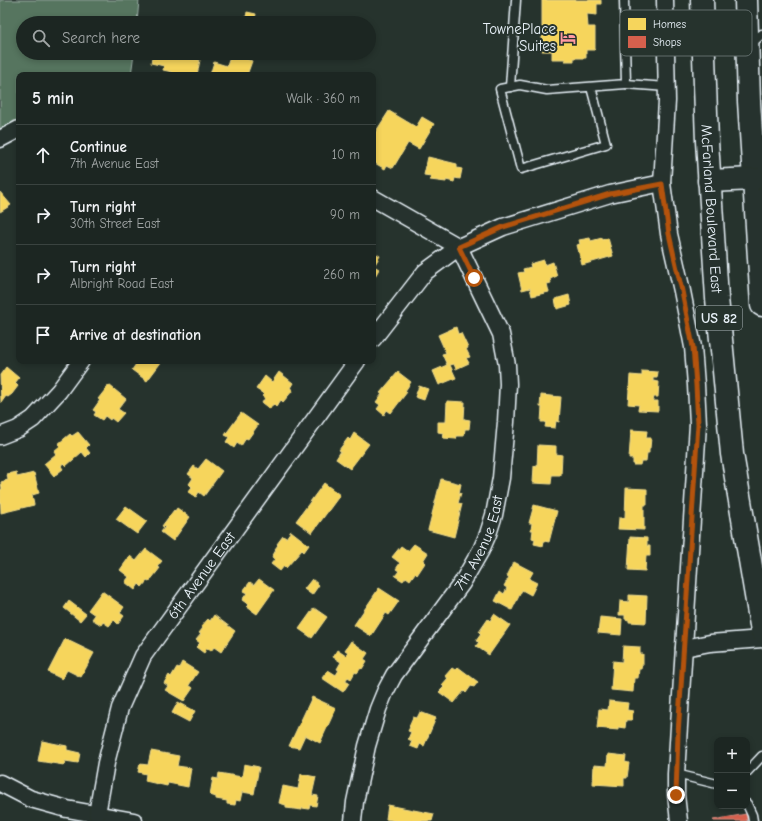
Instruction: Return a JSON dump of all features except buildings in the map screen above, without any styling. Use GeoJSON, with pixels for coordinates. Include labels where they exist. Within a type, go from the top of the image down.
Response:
{"type":"FeatureCollection","features":[{"type":"Feature","properties":{"kind":"highway","name":"McFarland Boulevard East"},"geometry":{"type":"LineString","coordinates":[[702,0],[702,10]]}},
{"type":"Feature","properties":{"kind":"highway","name":"US 82"},"geometry":{"type":"LineString","coordinates":[[746,0],[748,10]]}},
{"type":"Feature","properties":{"kind":"highway","name":"US 82"},"geometry":{"type":"LineString","coordinates":[[752,27],[755,41],[751,77],[758,178],[762,305]]}},
{"type":"Feature","properties":{"kind":"highway","name":"McFarland Boulevard East"},"geometry":{"type":"LineString","coordinates":[[704,56],[706,141],[717,298],[732,454],[762,631]]}},
{"type":"Feature","properties":{"kind":"highway"},"geometry":{"type":"LineString","coordinates":[[709,181],[758,178]]}},
{"type":"Feature","properties":{"kind":"street"},"geometry":{"type":"LineString","coordinates":[[665,0],[665,10]]}},
{"type":"Feature","properties":{"kind":"street"},"geometry":{"type":"LineString","coordinates":[[666,56],[667,101],[662,184],[669,234],[693,347],[698,424],[676,774],[676,795],[679,821]]}},
{"type":"Feature","properties":{"kind":"street"},"geometry":{"type":"LineString","coordinates":[[0,139],[16,131]]}},
{"type":"Feature","properties":{"kind":"street"},"geometry":{"type":"LineString","coordinates":[[376,335],[425,272],[459,247],[503,227],[610,194],[662,184]]}},
{"type":"Feature","properties":{"kind":"street"},"geometry":{"type":"LineString","coordinates":[[376,200],[459,247]]}},
{"type":"Feature","properties":{"kind":"street","name":"7th Avenue East"},"geometry":{"type":"LineString","coordinates":[[353,821],[354,802],[367,746],[385,692],[394,675],[462,583],[481,550],[494,515],[501,478],[507,414],[507,365],[501,334],[459,247]]}},
{"type":"Feature","properties":{"kind":"street"},"geometry":{"type":"LineString","coordinates":[[0,436],[18,429],[33,419],[59,391],[79,364]]}},
{"type":"Feature","properties":{"kind":"street","name":"6th Avenue East"},"geometry":{"type":"LineString","coordinates":[[97,814],[106,763],[120,708],[143,656],[355,364]]}},
{"type":"Feature","properties":{"kind":"street"},"geometry":{"type":"LineString","coordinates":[[684,648],[710,643],[762,639]]}},
{"type":"Feature","properties":{"kind":"street"},"geometry":{"type":"LineString","coordinates":[[0,783],[31,799],[67,809],[134,821]]}},
{"type":"Feature","properties":{"kind":"lane"},"geometry":{"type":"LineString","coordinates":[[510,87],[516,0]]}},
{"type":"Feature","properties":{"kind":"lane"},"geometry":{"type":"LineString","coordinates":[[624,0],[624,10]]}},
{"type":"Feature","properties":{"kind":"lane"},"geometry":{"type":"LineString","coordinates":[[625,56],[626,84]]}},
{"type":"Feature","properties":{"kind":"lane"},"geometry":{"type":"LineString","coordinates":[[590,87],[606,144],[521,169],[500,89],[520,85],[547,90],[626,84],[667,87]]}},
{"type":"Feature","properties":{"kind":"lane"},"geometry":{"type":"LineString","coordinates":[[750,769],[762,756]]}},
{"type":"Feature","properties":{"kind":"lane"},"geometry":{"type":"LineString","coordinates":[[676,774],[714,783]]}},
{"type":"Feature","properties":{"kind":"lane"},"geometry":{"type":"LineString","coordinates":[[749,809],[753,821]]}},
{"type":"Feature","properties":{"kind":"green space"},"geometry":{"type":"Polygon","coordinates":[[[0,0],[139,0],[138,16],[16,16],[16,60],[133,60],[131,72],[16,72],[16,131],[0,139],[0,0]]]}},
{"type":"Feature","properties":{"kind":"place","name":"TownePlace Suites"},"geometry":{"type":"Point","coordinates":[568,38]}},
{"type":"Feature","properties":{"kind":"route"},"geometry":{"type":"LineString","coordinates":[[474,278],[459,247],[503,227],[610,194],[662,184],[669,234],[693,347],[698,424],[678,734],[676,795]]}}]}
